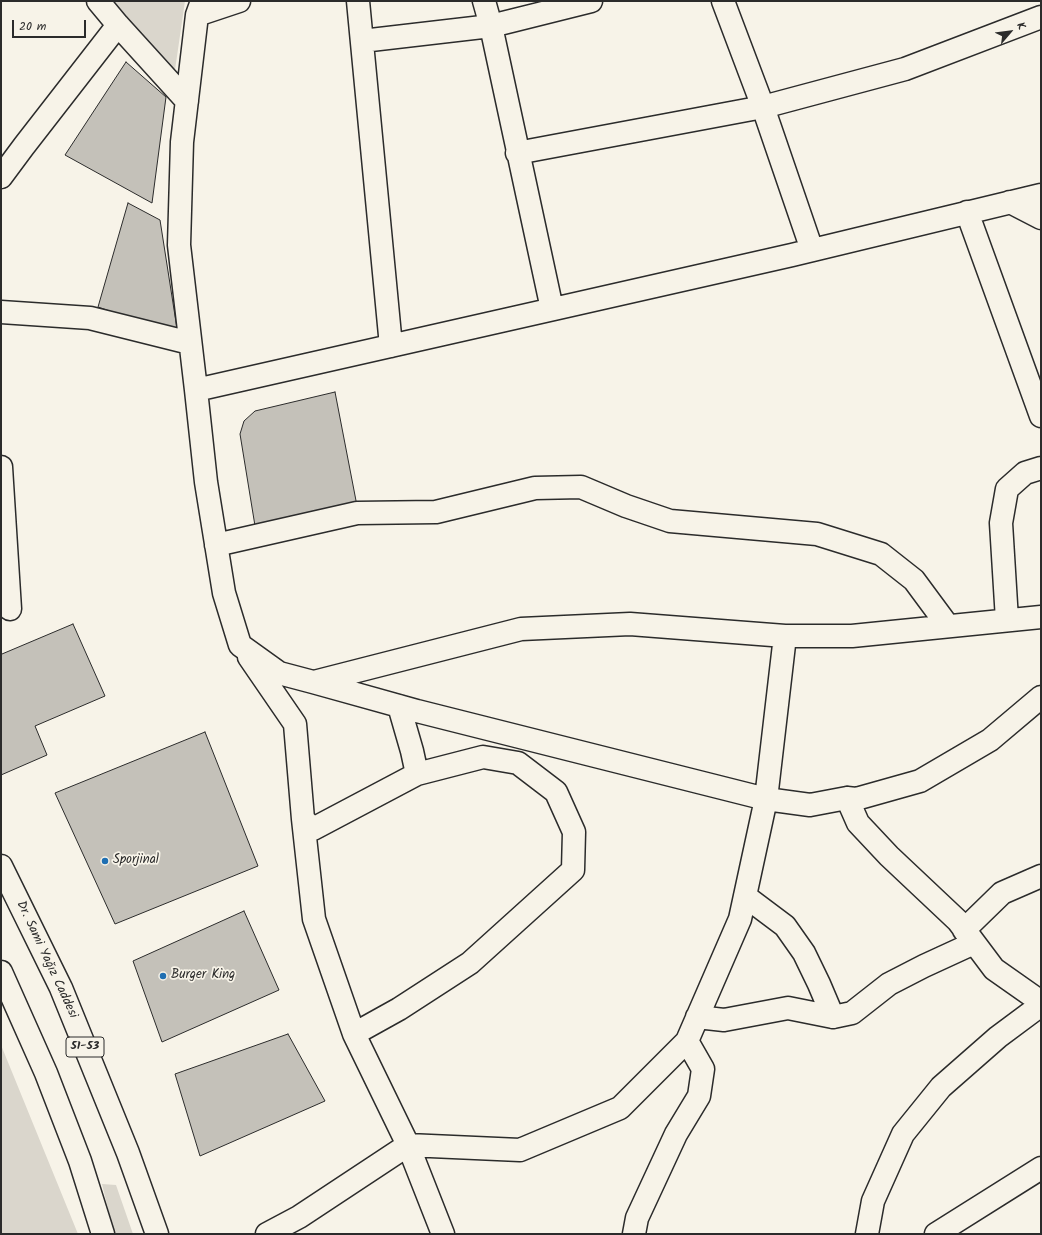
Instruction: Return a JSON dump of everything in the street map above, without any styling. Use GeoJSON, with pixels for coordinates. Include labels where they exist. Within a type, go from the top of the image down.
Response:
{"type":"FeatureCollection","features":[{"type":"Feature","properties":{"kind":"street"},"geometry":{"type":"LineString","coordinates":[[98,1],[187,101]]}},
{"type":"Feature","properties":{"kind":"street"},"geometry":{"type":"LineString","coordinates":[[239,1],[199,8],[182,142],[179,245],[206,482],[216,545],[224,593],[240,645],[295,724],[303,819],[314,919],[354,1034],[408,1145],[443,1234]]}},
{"type":"Feature","properties":{"kind":"street"},"geometry":{"type":"LineString","coordinates":[[358,1],[391,346]]}},
{"type":"Feature","properties":{"kind":"street"},"geometry":{"type":"LineString","coordinates":[[484,1],[491,26],[517,153],[552,309]]}},
{"type":"Feature","properties":{"kind":"street"},"geometry":{"type":"LineString","coordinates":[[362,41],[491,26],[592,1]]}},
{"type":"Feature","properties":{"kind":"street"},"geometry":{"type":"LineString","coordinates":[[722,1],[763,107],[812,250]]}},
{"type":"Feature","properties":{"kind":"street"},"geometry":{"type":"LineString","coordinates":[[517,153],[763,107],[905,69],[1041,17]]}},
{"type":"Feature","properties":{"kind":"street"},"geometry":{"type":"LineString","coordinates":[[1,177],[118,25]]}},
{"type":"Feature","properties":{"kind":"street"},"geometry":{"type":"LineString","coordinates":[[196,390],[812,250],[1041,194]]}},
{"type":"Feature","properties":{"kind":"street"},"geometry":{"type":"LineString","coordinates":[[1010,202],[1041,218]]}},
{"type":"Feature","properties":{"kind":"street"},"geometry":{"type":"LineString","coordinates":[[967,212],[1041,416]]}},
{"type":"Feature","properties":{"kind":"street"},"geometry":{"type":"LineString","coordinates":[[1,312],[90,318],[190,343]]}},
{"type":"Feature","properties":{"kind":"street"},"geometry":{"type":"LineString","coordinates":[[1,467],[10,609]]}},
{"type":"Feature","properties":{"kind":"street"},"geometry":{"type":"LineString","coordinates":[[1008,620],[1002,523],[1007,489],[1025,473],[1041,468]]}},
{"type":"Feature","properties":{"kind":"street"},"geometry":{"type":"LineString","coordinates":[[216,545],[357,513],[436,512],[535,488],[581,487],[626,506],[670,521],[817,534],[881,554],[914,580],[948,626]]}},
{"type":"Feature","properties":{"kind":"street"},"geometry":{"type":"LineString","coordinates":[[313,682],[521,630],[630,624],[785,636],[852,636],[1041,616]]}},
{"type":"Feature","properties":{"kind":"street"},"geometry":{"type":"LineString","coordinates":[[267,1234],[299,1217],[408,1145],[520,1150],[620,1108],[687,1041],[740,919],[766,799],[785,636]]}},
{"type":"Feature","properties":{"kind":"street"},"geometry":{"type":"LineString","coordinates":[[240,645],[279,673],[399,706],[766,799],[810,805],[847,798],[856,798],[920,781],[990,740],[1041,697]]}},
{"type":"Feature","properties":{"kind":"street"},"geometry":{"type":"LineString","coordinates":[[399,706],[412,751],[416,774]]}},
{"type":"Feature","properties":{"kind":"street"},"geometry":{"type":"LineString","coordinates":[[303,819],[313,829],[416,774],[483,757],[518,763],[556,792],[574,832],[573,870],[470,963],[398,1009],[354,1034]]}},
{"type":"Feature","properties":{"kind":"street"},"geometry":{"type":"LineString","coordinates":[[847,798],[858,823],[889,856],[958,921],[994,969],[1041,1004],[998,1037],[942,1087],[903,1134],[873,1201],[867,1234]]}},
{"type":"Feature","properties":{"kind":"street","name":"Dr. Sami Yağız Caddesi"},"geometry":{"type":"LineString","coordinates":[[1,866],[61,988],[128,1153],[157,1234]]}},
{"type":"Feature","properties":{"kind":"street"},"geometry":{"type":"LineString","coordinates":[[697,1017],[724,1020],[788,1008],[833,1017],[852,1013],[889,984],[924,966],[969,936],[1002,894],[1041,876]]}},
{"type":"Feature","properties":{"kind":"street"},"geometry":{"type":"LineString","coordinates":[[745,896],[785,926],[804,953],[833,1017]]}},
{"type":"Feature","properties":{"kind":"street"},"geometry":{"type":"LineString","coordinates":[[1,972],[46,1073],[80,1161],[103,1234]]}},
{"type":"Feature","properties":{"kind":"street"},"geometry":{"type":"LineString","coordinates":[[634,1234],[637,1218],[676,1134],[699,1096],[702,1069],[687,1041]]}},
{"type":"Feature","properties":{"kind":"street"},"geometry":{"type":"LineString","coordinates":[[936,1234],[1041,1168]]}},
{"type":"Feature","properties":{"kind":"shaded area"},"geometry":{"type":"Polygon","coordinates":[[[111,1],[185,1],[175,70],[111,1]]]}},
{"type":"Feature","properties":{"kind":"shaded area"},"geometry":{"type":"Polygon","coordinates":[[[1,1045],[78,1234],[1,1234],[1,1045]]]}},
{"type":"Feature","properties":{"kind":"shaded area"},"geometry":{"type":"Polygon","coordinates":[[[102,1184],[116,1185],[133,1234],[114,1234],[102,1184]]]}},
{"type":"Feature","properties":{"kind":"building"},"geometry":{"type":"Polygon","coordinates":[[[126,62],[166,97],[152,203],[65,155],[126,62]]]}},
{"type":"Feature","properties":{"kind":"building"},"geometry":{"type":"Polygon","coordinates":[[[128,203],[160,220],[178,335],[98,307],[128,203]]]}},
{"type":"Feature","properties":{"kind":"building"},"geometry":{"type":"Polygon","coordinates":[[[335,392],[358,511],[256,532],[240,434],[244,421],[255,411],[335,392]]]}},
{"type":"Feature","properties":{"kind":"building"},"geometry":{"type":"Polygon","coordinates":[[[73,624],[105,696],[35,726],[47,755],[1,775],[1,653],[2,654],[73,624]]]}},
{"type":"Feature","properties":{"kind":"building"},"geometry":{"type":"Polygon","coordinates":[[[205,732],[258,866],[115,924],[55,793],[205,732]]]}},
{"type":"Feature","properties":{"kind":"building"},"geometry":{"type":"Polygon","coordinates":[[[244,911],[279,990],[162,1042],[133,961],[244,911]]]}},
{"type":"Feature","properties":{"kind":"building"},"geometry":{"type":"Polygon","coordinates":[[[288,1034],[325,1101],[200,1156],[175,1074],[288,1034]]]}},
{"type":"Feature","properties":{"kind":"place","name":"Sporjinal"},"geometry":{"type":"Point","coordinates":[105,861]}},
{"type":"Feature","properties":{"kind":"place","name":"Burger King"},"geometry":{"type":"Point","coordinates":[163,976]}}]}
